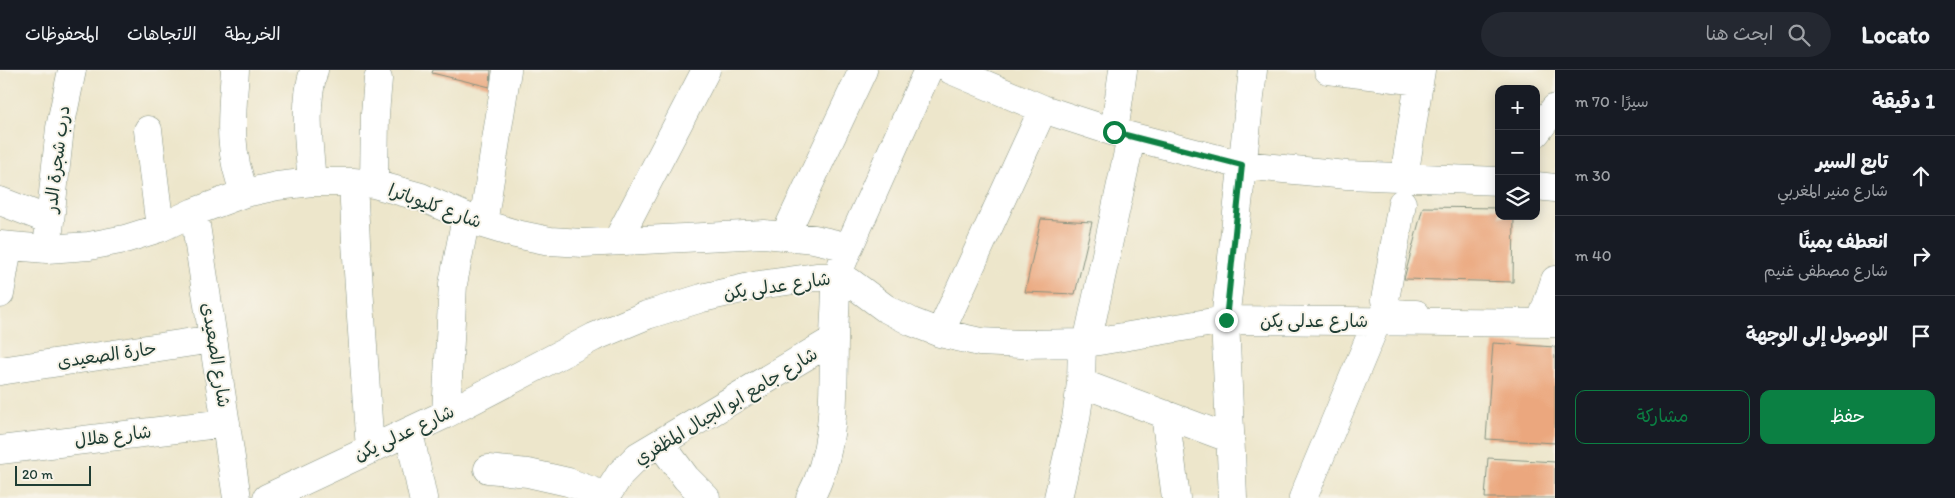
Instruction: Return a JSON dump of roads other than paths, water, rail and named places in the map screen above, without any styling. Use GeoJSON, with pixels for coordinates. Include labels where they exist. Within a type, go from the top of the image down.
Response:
{"type":"FeatureCollection","features":[{"type":"Feature","properties":{"kind":"street","name":"درب شجرة الدر"},"geometry":{"type":"LineString","coordinates":[[47,249],[60,128],[72,70]]}},
{"type":"Feature","properties":{"kind":"street"},"geometry":{"type":"LineString","coordinates":[[235,70],[232,142],[239,179],[245,193]]}},
{"type":"Feature","properties":{"kind":"street"},"geometry":{"type":"LineString","coordinates":[[312,182],[307,108],[314,70]]}},
{"type":"Feature","properties":{"kind":"street"},"geometry":{"type":"LineString","coordinates":[[446,414],[452,284],[475,221],[507,70]]}},
{"type":"Feature","properties":{"kind":"street"},"geometry":{"type":"LineString","coordinates":[[617,242],[706,70]]}},
{"type":"Feature","properties":{"kind":"street"},"geometry":{"type":"LineString","coordinates":[[785,235],[863,70]]}},
{"type":"Feature","properties":{"kind":"street"},"geometry":{"type":"LineString","coordinates":[[810,498],[821,473],[830,438],[834,403],[833,340],[838,277],[849,247],[928,70]]}},
{"type":"Feature","properties":{"kind":"street"},"geometry":{"type":"LineString","coordinates":[[951,70],[1043,109],[1123,135],[1242,165],[1403,190],[1495,181]]}},
{"type":"Feature","properties":{"kind":"street"},"geometry":{"type":"LineString","coordinates":[[1058,498],[1076,419],[1084,343],[1123,135],[1123,70]]}},
{"type":"Feature","properties":{"kind":"street"},"geometry":{"type":"LineString","coordinates":[[1233,498],[1226,320],[1253,70]]}},
{"type":"Feature","properties":{"kind":"street"},"geometry":{"type":"LineString","coordinates":[[1328,70],[1420,76],[1385,300],[1389,309],[1400,314],[1512,312],[1541,322],[1555,280]]}},
{"type":"Feature","properties":{"kind":"street"},"geometry":{"type":"LineString","coordinates":[[370,450],[356,242],[375,114],[378,79]]}},
{"type":"Feature","properties":{"kind":"street"},"geometry":{"type":"LineString","coordinates":[[1538,130],[1555,108]]}},
{"type":"Feature","properties":{"kind":"street"},"geometry":{"type":"LineString","coordinates":[[940,333],[1043,109]]}},
{"type":"Feature","properties":{"kind":"street"},"geometry":{"type":"LineString","coordinates":[[148,130],[160,228]]}},
{"type":"Feature","properties":{"kind":"street","name":"شارع كليوباترا"},"geometry":{"type":"LineString","coordinates":[[4,246],[47,249],[89,246],[125,239],[160,228],[194,212],[245,193],[277,186],[312,182],[364,183],[422,197],[475,221],[516,234],[550,240],[583,243],[764,234],[814,239],[849,247]]}},
{"type":"Feature","properties":{"kind":"street"},"geometry":{"type":"LineString","coordinates":[[1540,186],[1555,188]]}},
{"type":"Feature","properties":{"kind":"street"},"geometry":{"type":"LineString","coordinates":[[0,201],[49,220]]}},
{"type":"Feature","properties":{"kind":"street","name":"شارع الصعيدى"},"geometry":{"type":"LineString","coordinates":[[194,212],[237,498]]}},
{"type":"Feature","properties":{"kind":"street"},"geometry":{"type":"LineString","coordinates":[[0,294],[4,246]]}},
{"type":"Feature","properties":{"kind":"street","name":"شارع عدلى يكن"},"geometry":{"type":"LineString","coordinates":[[267,498],[296,492],[370,450],[446,414],[594,337],[647,315],[702,298],[758,285],[827,276],[838,277],[850,282],[892,311],[912,322],[940,333],[980,342],[1021,344],[1084,343],[1226,320],[1541,322]]}},
{"type":"Feature","properties":{"kind":"street"},"geometry":{"type":"LineString","coordinates":[[1303,498],[1376,321]]}},
{"type":"Feature","properties":{"kind":"street","name":"حارة الصعيدى"},"geometry":{"type":"LineString","coordinates":[[0,371],[213,340]]}},
{"type":"Feature","properties":{"kind":"street","name":"شارع جامع ابو الجبال المظفري"},"geometry":{"type":"LineString","coordinates":[[606,497],[620,474],[638,456],[833,340]]}},
{"type":"Feature","properties":{"kind":"street"},"geometry":{"type":"LineString","coordinates":[[1081,383],[1231,439]]}},
{"type":"Feature","properties":{"kind":"street"},"geometry":{"type":"LineString","coordinates":[[1166,414],[1176,498]]}},
{"type":"Feature","properties":{"kind":"street","name":"شارع هلال"},"geometry":{"type":"LineString","coordinates":[[0,450],[226,423]]}},
{"type":"Feature","properties":{"kind":"street"},"geometry":{"type":"LineString","coordinates":[[409,432],[423,498]]}},
{"type":"Feature","properties":{"kind":"street"},"geometry":{"type":"LineString","coordinates":[[660,443],[686,478],[706,498]]}},
{"type":"Feature","properties":{"kind":"street"},"geometry":{"type":"LineString","coordinates":[[488,469],[528,472],[568,482],[606,497]]}}]}
